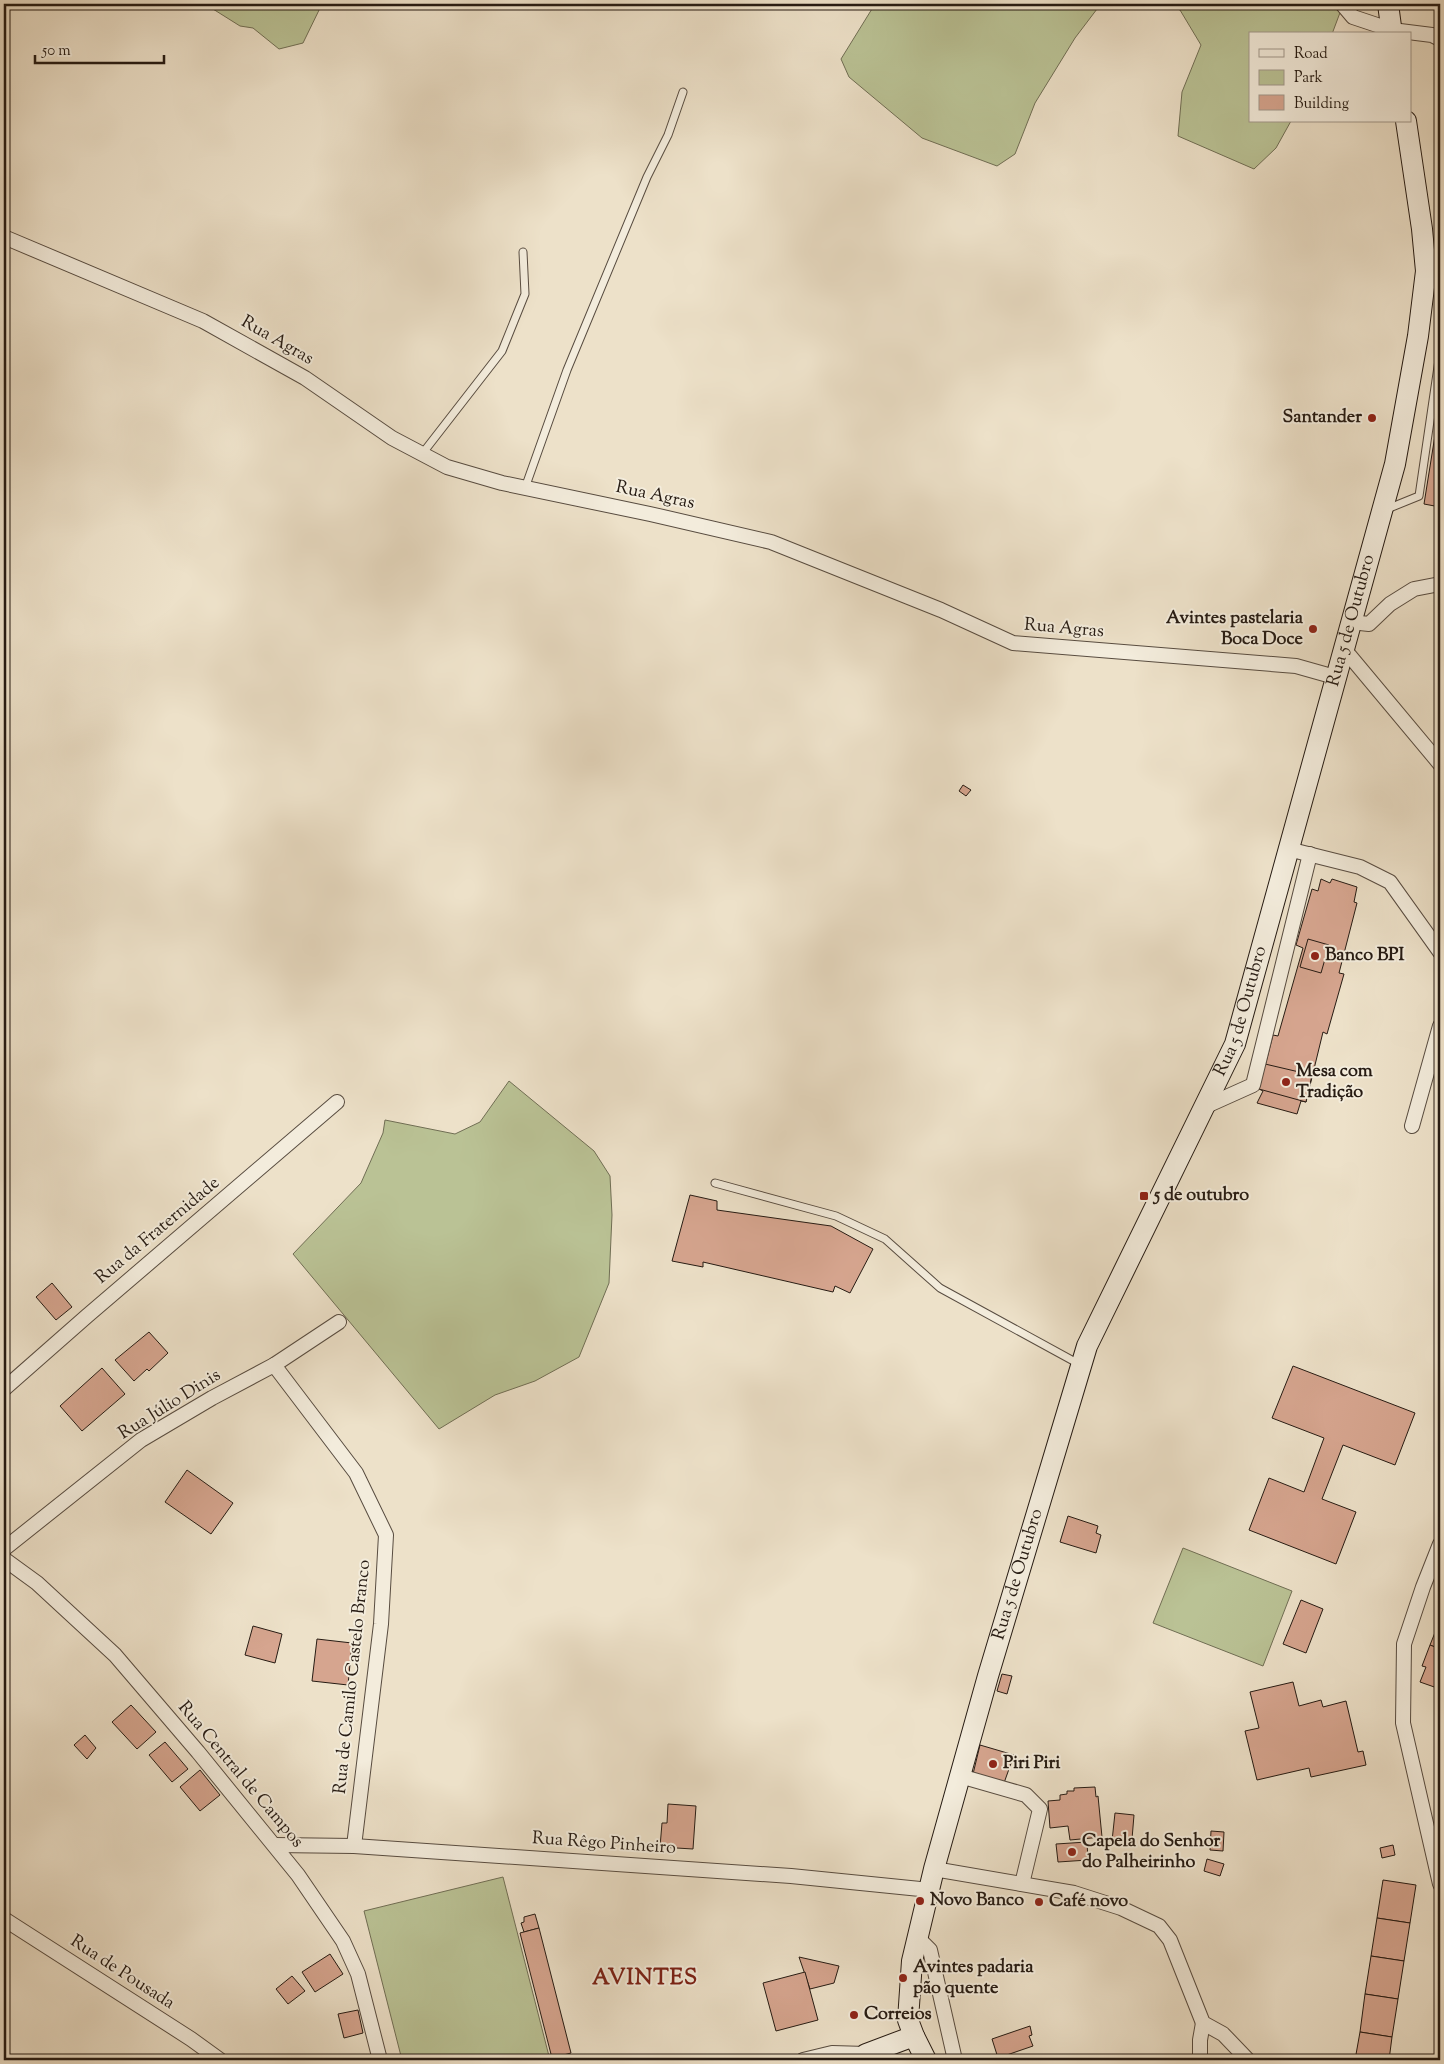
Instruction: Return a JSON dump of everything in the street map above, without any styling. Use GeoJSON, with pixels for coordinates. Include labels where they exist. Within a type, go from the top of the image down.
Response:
{"type":"FeatureCollection","features":[{"type":"Feature","properties":{"kind":"street"},"geometry":{"type":"LineString","coordinates":[[1342,4],[1353,17],[1392,32],[1388,4]]}},
{"type":"Feature","properties":{"kind":"street"},"geometry":{"type":"LineString","coordinates":[[1412,34],[1432,35],[1440,39]]}},
{"type":"Feature","properties":{"kind":"street","name":"Rua 5 de Outubro"},"geometry":{"type":"LineString","coordinates":[[926,2060],[908,2020],[912,1961],[934,1868],[988,1676],[1087,1346],[1235,1044],[1395,464],[1429,271],[1406,122]]}},
{"type":"Feature","properties":{"kind":"street","name":"Rua Agras"},"geometry":{"type":"LineString","coordinates":[[4,237],[203,321],[305,378],[392,438],[447,467],[502,483],[771,542],[941,610],[1013,644],[1296,666],[1335,677]]}},
{"type":"Feature","properties":{"kind":"street"},"geometry":{"type":"LineString","coordinates":[[1351,622],[1369,624],[1390,604],[1414,590],[1440,584]]}},
{"type":"Feature","properties":{"kind":"street"},"geometry":{"type":"LineString","coordinates":[[1344,650],[1440,764]]}},
{"type":"Feature","properties":{"kind":"street"},"geometry":{"type":"LineString","coordinates":[[1288,849],[1360,867],[1390,882],[1440,952]]}},
{"type":"Feature","properties":{"kind":"street","name":"Rua 5 de Outubro"},"geometry":{"type":"LineString","coordinates":[[1204,1107],[1253,1085],[1310,854]]}},
{"type":"Feature","properties":{"kind":"street"},"geometry":{"type":"LineString","coordinates":[[1412,1126],[1440,1026]]}},
{"type":"Feature","properties":{"kind":"street","name":"Rua da Fraternidade"},"geometry":{"type":"LineString","coordinates":[[4,1389],[337,1102]]}},
{"type":"Feature","properties":{"kind":"street","name":"Rua Júlio Dinis"},"geometry":{"type":"LineString","coordinates":[[4,1549],[141,1440],[212,1398],[274,1365],[339,1322]]}},
{"type":"Feature","properties":{"kind":"street","name":"Rua de Camilo Castelo Branco"},"geometry":{"type":"LineString","coordinates":[[274,1365],[356,1473],[386,1535],[381,1624],[354,1846]]}},
{"type":"Feature","properties":{"kind":"street"},"geometry":{"type":"LineString","coordinates":[[1440,1544],[1404,1644],[1402,1722],[1440,1884]]}},
{"type":"Feature","properties":{"kind":"street","name":"Rua Central de Campos"},"geometry":{"type":"LineString","coordinates":[[4,1559],[36,1583],[115,1655],[275,1845],[343,1941],[358,1974],[380,2060]]}},
{"type":"Feature","properties":{"kind":"street"},"geometry":{"type":"LineString","coordinates":[[960,1776],[1026,1795],[1040,1809],[1022,1884]]}},
{"type":"Feature","properties":{"kind":"street","name":"Rua Rêgo Pinheiro"},"geometry":{"type":"LineString","coordinates":[[275,1845],[354,1846],[791,1876],[930,1890]]}},
{"type":"Feature","properties":{"kind":"street"},"geometry":{"type":"LineString","coordinates":[[934,1868],[1074,1893],[1121,1908],[1159,1926],[1170,1940],[1203,2023],[1200,2040],[1200,2060]]}},
{"type":"Feature","properties":{"kind":"street","name":"Rua de Pousada"},"geometry":{"type":"LineString","coordinates":[[4,1919],[191,2039],[220,2060]]}},
{"type":"Feature","properties":{"kind":"street"},"geometry":{"type":"LineString","coordinates":[[918,1938],[930,1950],[955,2060]]}},
{"type":"Feature","properties":{"kind":"street"},"geometry":{"type":"LineString","coordinates":[[1203,2023],[1223,2034],[1248,2060]]}},
{"type":"Feature","properties":{"kind":"street"},"geometry":{"type":"LineString","coordinates":[[803,2060],[832,2053],[866,2057],[914,2036]]}},
{"type":"Feature","properties":{"kind":"lane"},"geometry":{"type":"LineString","coordinates":[[525,488],[567,370],[647,178],[668,135],[683,92]]}},
{"type":"Feature","properties":{"kind":"lane"},"geometry":{"type":"LineString","coordinates":[[422,454],[502,351],[525,294],[523,252]]}},
{"type":"Feature","properties":{"kind":"lane"},"geometry":{"type":"LineString","coordinates":[[1382,512],[1419,496],[1440,353]]}},
{"type":"Feature","properties":{"kind":"lane"},"geometry":{"type":"LineString","coordinates":[[715,1183],[836,1216],[885,1239],[940,1288],[1082,1365]]}},
{"type":"Feature","properties":{"kind":"green space"},"geometry":{"type":"Polygon","coordinates":[[[205,4],[322,4],[303,43],[279,49],[253,28],[240,26],[205,4]]]}},
{"type":"Feature","properties":{"kind":"green space"},"geometry":{"type":"Polygon","coordinates":[[[875,4],[1103,4],[1075,38],[1035,103],[1015,154],[997,166],[922,138],[849,77],[841,59],[875,4]]]}},
{"type":"Feature","properties":{"kind":"green space"},"geometry":{"type":"Polygon","coordinates":[[[1166,4],[1336,4],[1341,10],[1333,32],[1249,32],[1249,122],[1290,122],[1276,148],[1254,169],[1178,136],[1182,92],[1201,45],[1180,10],[1166,4]]]}},
{"type":"Feature","properties":{"kind":"green space"},"geometry":{"type":"Polygon","coordinates":[[[509,1081],[594,1151],[610,1176],[612,1215],[609,1283],[579,1357],[535,1381],[495,1395],[439,1429],[293,1254],[361,1183],[383,1133],[385,1120],[455,1134],[480,1122],[509,1081]]]}},
{"type":"Feature","properties":{"kind":"green space"},"geometry":{"type":"Polygon","coordinates":[[[1183,1548],[1292,1591],[1263,1666],[1153,1623],[1183,1548]]]}},
{"type":"Feature","properties":{"kind":"green space"},"geometry":{"type":"Polygon","coordinates":[[[503,1877],[550,2060],[402,2060],[364,1911],[503,1877]]]}},
{"type":"Feature","properties":{"kind":"building"},"geometry":{"type":"Polygon","coordinates":[[[1440,404],[1440,507],[1424,504],[1440,404]]]}},
{"type":"Feature","properties":{"kind":"building"},"geometry":{"type":"Polygon","coordinates":[[[963,785],[971,790],[966,796],[959,791],[963,785]]]}},
{"type":"Feature","properties":{"kind":"building"},"geometry":{"type":"Polygon","coordinates":[[[1321,879],[1330,883],[1332,879],[1357,887],[1354,902],[1357,903],[1339,973],[1344,974],[1327,1034],[1323,1032],[1306,1102],[1301,1101],[1297,1114],[1257,1103],[1263,1091],[1259,1089],[1273,1035],[1278,1036],[1303,948],[1296,945],[1312,889],[1318,891],[1321,879]]]}},
{"type":"Feature","properties":{"kind":"building","name":"Banco BPI"},"geometry":{"type":"Polygon","coordinates":[[[1308,939],[1329,945],[1321,973],[1300,967],[1308,939]]]}},
{"type":"Feature","properties":{"kind":"building","name":"Mesa com Tradição"},"geometry":{"type":"Polygon","coordinates":[[[1265,1064],[1312,1075],[1306,1102],[1259,1089],[1265,1064]]]}},
{"type":"Feature","properties":{"kind":"building"},"geometry":{"type":"Polygon","coordinates":[[[690,1195],[717,1201],[717,1210],[831,1226],[873,1249],[850,1293],[835,1286],[833,1292],[703,1262],[703,1267],[672,1261],[690,1195]]]}},
{"type":"Feature","properties":{"kind":"building"},"geometry":{"type":"Polygon","coordinates":[[[52,1283],[72,1307],[56,1320],[36,1297],[52,1283]]]}},
{"type":"Feature","properties":{"kind":"building"},"geometry":{"type":"Polygon","coordinates":[[[149,1332],[168,1353],[149,1371],[147,1369],[134,1381],[115,1360],[149,1332]]]}},
{"type":"Feature","properties":{"kind":"building"},"geometry":{"type":"Polygon","coordinates":[[[1293,1366],[1415,1413],[1395,1465],[1343,1445],[1322,1499],[1356,1512],[1336,1564],[1249,1530],[1269,1478],[1304,1492],[1324,1438],[1272,1418],[1293,1366]]]}},
{"type":"Feature","properties":{"kind":"building"},"geometry":{"type":"Polygon","coordinates":[[[102,1368],[125,1394],[82,1431],[60,1406],[102,1368]]]}},
{"type":"Feature","properties":{"kind":"building"},"geometry":{"type":"Polygon","coordinates":[[[187,1470],[233,1503],[211,1534],[165,1502],[187,1470]]]}},
{"type":"Feature","properties":{"kind":"building"},"geometry":{"type":"Polygon","coordinates":[[[1068,1516],[1098,1526],[1096,1533],[1101,1535],[1096,1553],[1060,1542],[1068,1516]]]}},
{"type":"Feature","properties":{"kind":"building"},"geometry":{"type":"Polygon","coordinates":[[[1301,1600],[1323,1609],[1306,1653],[1283,1644],[1301,1600]]]}},
{"type":"Feature","properties":{"kind":"building"},"geometry":{"type":"Polygon","coordinates":[[[1440,1620],[1440,1649],[1430,1645],[1440,1620]]]}},
{"type":"Feature","properties":{"kind":"building"},"geometry":{"type":"Polygon","coordinates":[[[253,1626],[282,1634],[275,1663],[245,1655],[253,1626]]]}},
{"type":"Feature","properties":{"kind":"building"},"geometry":{"type":"Polygon","coordinates":[[[317,1639],[352,1643],[348,1685],[312,1681],[317,1639]]]}},
{"type":"Feature","properties":{"kind":"building"},"geometry":{"type":"Polygon","coordinates":[[[1430,1645],[1440,1649],[1440,1689],[1420,1682],[1426,1667],[1422,1666],[1430,1645]]]}},
{"type":"Feature","properties":{"kind":"building"},"geometry":{"type":"Polygon","coordinates":[[[1002,1674],[1012,1676],[1007,1694],[997,1691],[1002,1674]]]}},
{"type":"Feature","properties":{"kind":"building"},"geometry":{"type":"Polygon","coordinates":[[[1293,1682],[1299,1706],[1321,1700],[1323,1707],[1346,1701],[1358,1752],[1363,1751],[1366,1765],[1311,1777],[1309,1768],[1257,1780],[1245,1731],[1259,1728],[1250,1692],[1293,1682]]]}},
{"type":"Feature","properties":{"kind":"building"},"geometry":{"type":"Polygon","coordinates":[[[131,1705],[156,1732],[137,1749],[112,1722],[131,1705]]]}},
{"type":"Feature","properties":{"kind":"building"},"geometry":{"type":"Polygon","coordinates":[[[85,1735],[96,1748],[87,1759],[74,1745],[85,1735]]]}},
{"type":"Feature","properties":{"kind":"building"},"geometry":{"type":"Polygon","coordinates":[[[165,1742],[188,1769],[172,1782],[149,1755],[165,1742]]]}},
{"type":"Feature","properties":{"kind":"building","name":"Piri Piri"},"geometry":{"type":"Polygon","coordinates":[[[980,1745],[1014,1755],[1004,1783],[973,1774],[980,1745]]]}},
{"type":"Feature","properties":{"kind":"building"},"geometry":{"type":"Polygon","coordinates":[[[200,1770],[220,1795],[200,1811],[180,1787],[200,1770]]]}},
{"type":"Feature","properties":{"kind":"building"},"geometry":{"type":"Polygon","coordinates":[[[1095,1787],[1096,1797],[1098,1796],[1102,1837],[1070,1840],[1068,1826],[1050,1828],[1048,1801],[1060,1800],[1060,1795],[1067,1794],[1067,1791],[1074,1791],[1074,1788],[1095,1787]]]}},
{"type":"Feature","properties":{"kind":"building"},"geometry":{"type":"Polygon","coordinates":[[[668,1804],[696,1806],[693,1849],[660,1847],[662,1823],[667,1823],[668,1804]]]}},
{"type":"Feature","properties":{"kind":"building"},"geometry":{"type":"Polygon","coordinates":[[[1115,1813],[1134,1815],[1132,1839],[1112,1841],[1115,1813]]]}},
{"type":"Feature","properties":{"kind":"building"},"geometry":{"type":"Polygon","coordinates":[[[1211,1831],[1224,1832],[1223,1851],[1210,1850],[1211,1831]]]}},
{"type":"Feature","properties":{"kind":"building","name":"Capela do Senhor do Palheirinho"},"geometry":{"type":"Polygon","coordinates":[[[1087,1842],[1088,1860],[1058,1862],[1056,1844],[1087,1842]]]}},
{"type":"Feature","properties":{"kind":"building"},"geometry":{"type":"Polygon","coordinates":[[[1393,1845],[1395,1855],[1382,1858],[1380,1848],[1393,1845]]]}},
{"type":"Feature","properties":{"kind":"building"},"geometry":{"type":"Polygon","coordinates":[[[1207,1859],[1224,1864],[1220,1876],[1204,1871],[1207,1859]]]}},
{"type":"Feature","properties":{"kind":"building"},"geometry":{"type":"Polygon","coordinates":[[[1383,1880],[1416,1885],[1410,1923],[1377,1918],[1383,1880]]]}},
{"type":"Feature","properties":{"kind":"building"},"geometry":{"type":"Polygon","coordinates":[[[535,1914],[539,1928],[524,1932],[521,1923],[524,1922],[524,1917],[535,1914]]]}},
{"type":"Feature","properties":{"kind":"building"},"geometry":{"type":"Polygon","coordinates":[[[1377,1918],[1410,1923],[1404,1961],[1371,1956],[1377,1918]]]}},
{"type":"Feature","properties":{"kind":"building"},"geometry":{"type":"Polygon","coordinates":[[[539,1928],[571,2053],[552,2058],[520,1933],[539,1928]]]}},
{"type":"Feature","properties":{"kind":"building"},"geometry":{"type":"Polygon","coordinates":[[[330,1954],[343,1974],[315,1992],[302,1972],[330,1954]]]}},
{"type":"Feature","properties":{"kind":"building"},"geometry":{"type":"Polygon","coordinates":[[[1371,1956],[1404,1961],[1398,1999],[1365,1994],[1371,1956]]]}},
{"type":"Feature","properties":{"kind":"building"},"geometry":{"type":"Polygon","coordinates":[[[799,1957],[839,1966],[834,1983],[810,1989],[799,1957]]]}},
{"type":"Feature","properties":{"kind":"building"},"geometry":{"type":"Polygon","coordinates":[[[805,1972],[818,2020],[776,2031],[763,1983],[805,1972]]]}},
{"type":"Feature","properties":{"kind":"building"},"geometry":{"type":"Polygon","coordinates":[[[292,1976],[305,1991],[288,2004],[276,1989],[292,1976]]]}},
{"type":"Feature","properties":{"kind":"building"},"geometry":{"type":"Polygon","coordinates":[[[1365,1994],[1398,1999],[1392,2037],[1360,2032],[1365,1994]]]}},
{"type":"Feature","properties":{"kind":"building"},"geometry":{"type":"Polygon","coordinates":[[[358,2010],[363,2033],[344,2038],[338,2014],[358,2010]]]}},
{"type":"Feature","properties":{"kind":"building"},"geometry":{"type":"Polygon","coordinates":[[[1030,2026],[1032,2035],[1029,2036],[1033,2046],[998,2058],[992,2039],[1030,2026]]]}},
{"type":"Feature","properties":{"kind":"building"},"geometry":{"type":"Polygon","coordinates":[[[1360,2032],[1392,2037],[1389,2060],[1355,2060],[1360,2032]]]}},
{"type":"Feature","properties":{"kind":"place","name":"Santander"},"geometry":{"type":"Point","coordinates":[1372,418]}},
{"type":"Feature","properties":{"kind":"place","name":"Avintes pastelaria Boca Doce"},"geometry":{"type":"Point","coordinates":[1313,629]}},
{"type":"Feature","properties":{"kind":"place","name":"Banco BPI"},"geometry":{"type":"Point","coordinates":[1315,956]}},
{"type":"Feature","properties":{"kind":"place","name":"Mesa com Tradição"},"geometry":{"type":"Point","coordinates":[1286,1082]}},
{"type":"Feature","properties":{"kind":"place","name":"5 de outubro"},"geometry":{"type":"Point","coordinates":[1144,1196]}},
{"type":"Feature","properties":{"kind":"place","name":"Piri Piri"},"geometry":{"type":"Point","coordinates":[993,1764]}},
{"type":"Feature","properties":{"kind":"place","name":"Capela do Senhor do Palheirinho"},"geometry":{"type":"Point","coordinates":[1072,1852]}},
{"type":"Feature","properties":{"kind":"place","name":"Novo Banco"},"geometry":{"type":"Point","coordinates":[920,1901]}},
{"type":"Feature","properties":{"kind":"place","name":"Café novo"},"geometry":{"type":"Point","coordinates":[1039,1902]}},
{"type":"Feature","properties":{"kind":"place","name":"Avintes padaria pão quente"},"geometry":{"type":"Point","coordinates":[903,1978]}},
{"type":"Feature","properties":{"kind":"place","name":"Correios"},"geometry":{"type":"Point","coordinates":[854,2015]}},
{"type":"Feature","properties":{"kind":"district","name":"AVINTES"},"geometry":{"type":"Point","coordinates":[645,1979]}}]}
